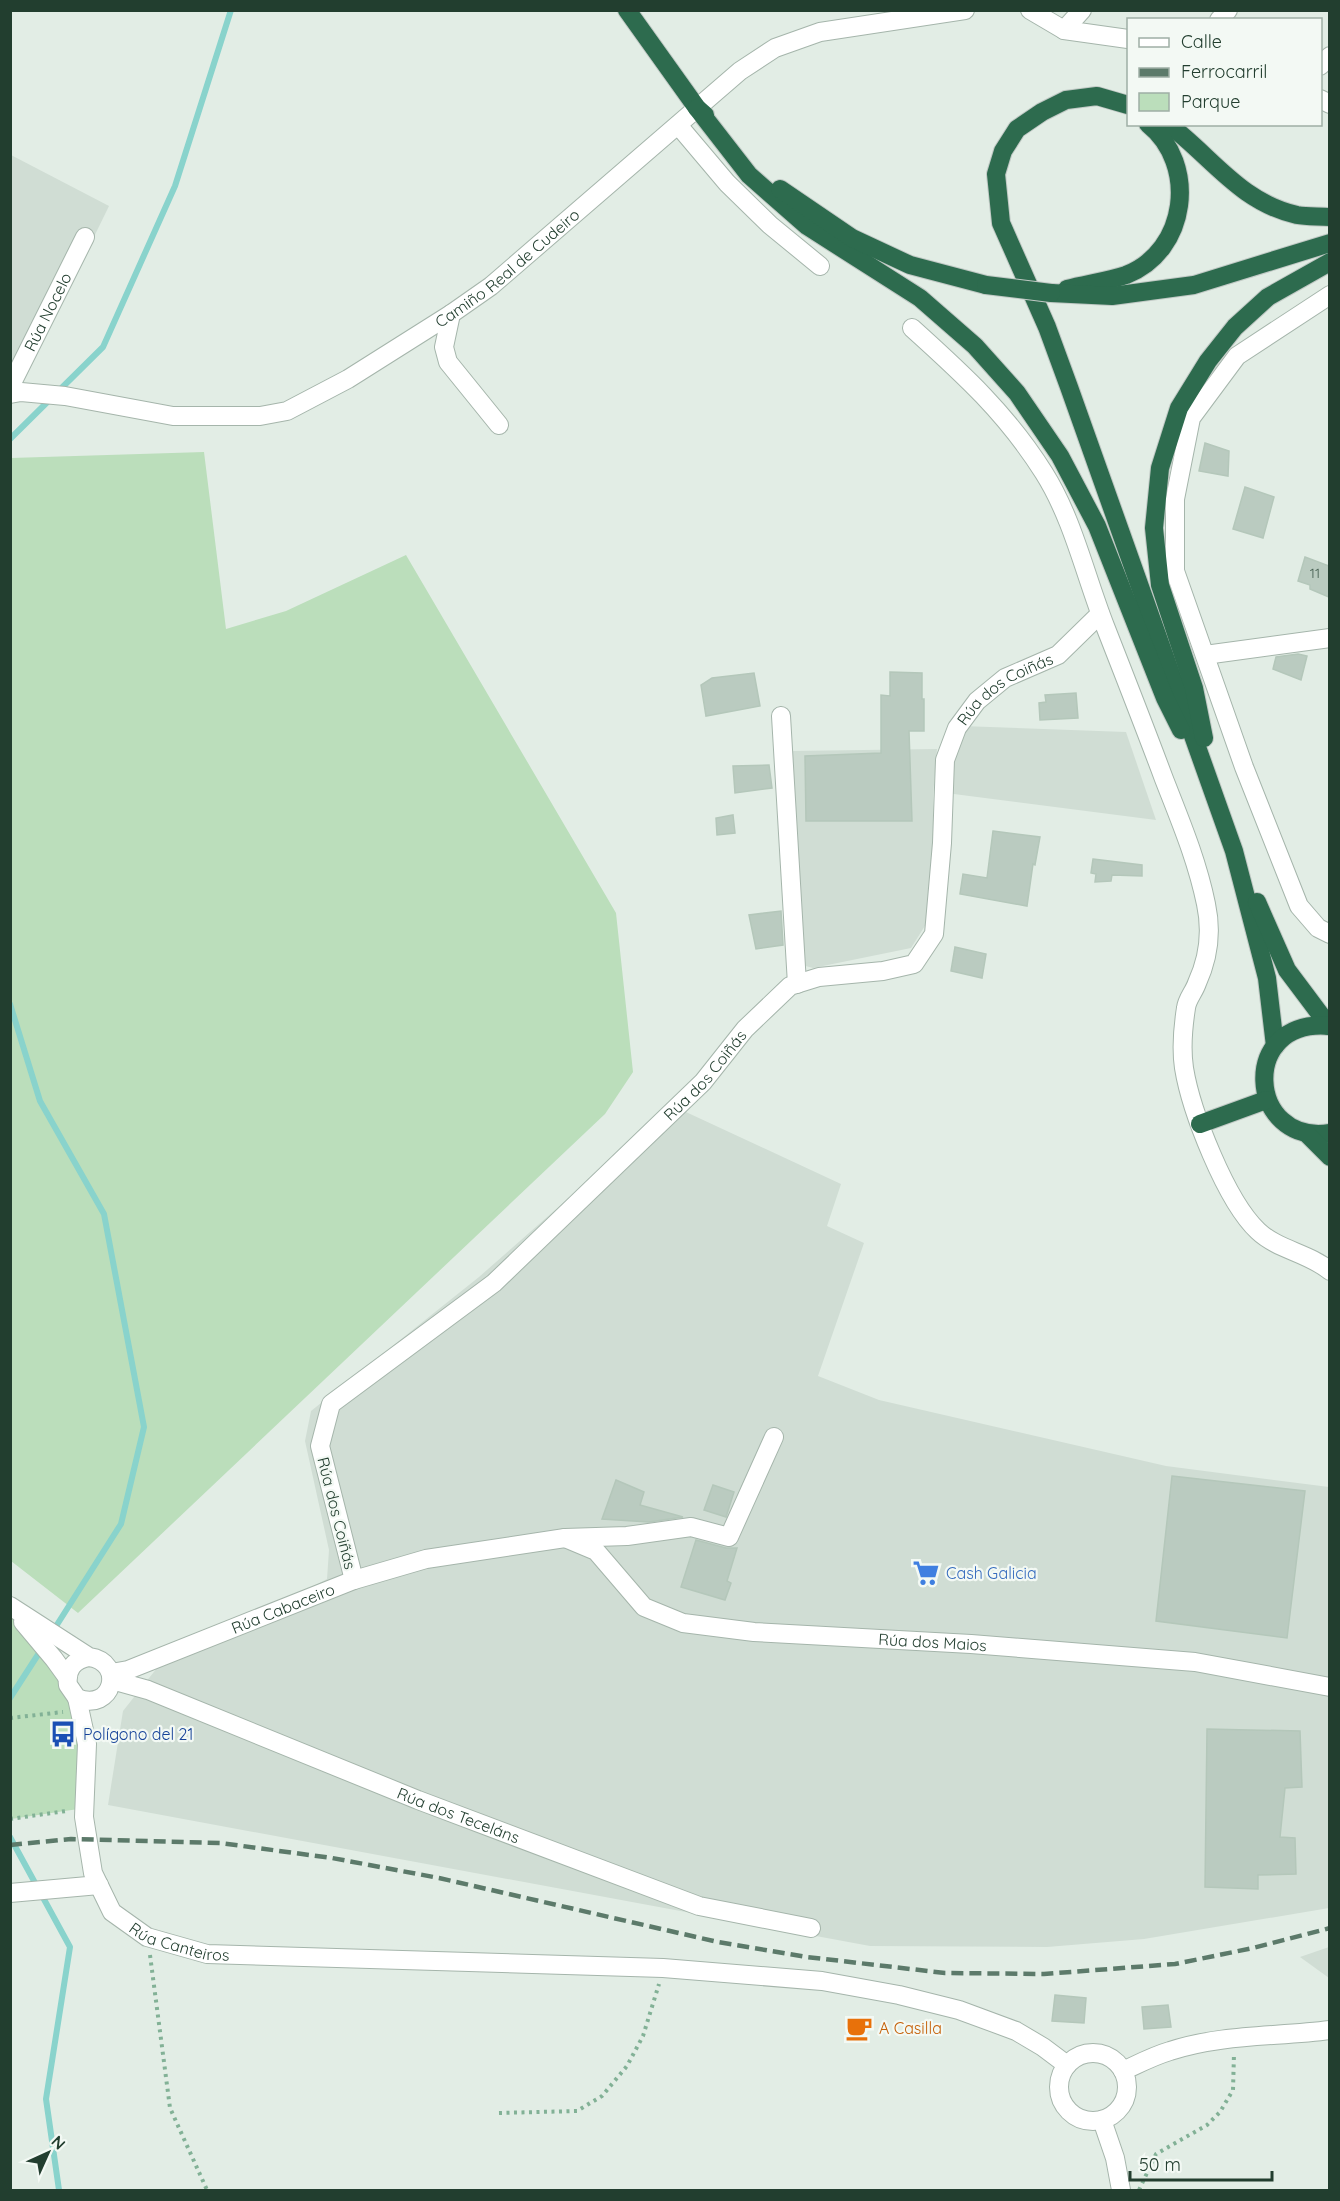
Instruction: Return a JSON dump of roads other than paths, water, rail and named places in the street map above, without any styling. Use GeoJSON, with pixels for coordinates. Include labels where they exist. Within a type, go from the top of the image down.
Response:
{"type":"FeatureCollection","features":[{"type":"Feature","properties":{"kind":"highway"},"geometry":{"type":"LineString","coordinates":[[627,10],[697,108],[749,175],[807,226],[920,298],[975,346],[1017,393],[1060,456],[1097,526],[1165,698],[1218,804]]}},
{"type":"Feature","properties":{"kind":"highway"},"geometry":{"type":"LineString","coordinates":[[1125,105],[1097,96],[1066,100],[1042,112],[1017,129],[1003,151],[996,174],[1001,223],[1050,337],[1234,851],[1268,978],[1275,1046]]}},
{"type":"Feature","properties":{"kind":"highway"},"geometry":{"type":"LineString","coordinates":[[697,108],[783,192],[852,238],[910,265],[986,285],[1051,293],[1112,296],[1194,285],[1329,243]]}},
{"type":"Feature","properties":{"kind":"highway"},"geometry":{"type":"LineString","coordinates":[[1051,293],[1127,274],[1151,259],[1167,241],[1178,217],[1181,191],[1174,158],[1159,133],[1150,126]]}},
{"type":"Feature","properties":{"kind":"highway"},"geometry":{"type":"LineString","coordinates":[[1171,126],[1250,196],[1298,215],[1329,217]]}},
{"type":"Feature","properties":{"kind":"highway"},"geometry":{"type":"LineString","coordinates":[[1218,804],[1194,688],[1160,585],[1154,528],[1160,468],[1179,408],[1208,361],[1235,327],[1268,297],[1329,262]]}},
{"type":"Feature","properties":{"kind":"highway"},"geometry":{"type":"LineString","coordinates":[[1234,851],[1287,970],[1329,1026]]}},
{"type":"Feature","properties":{"kind":"highway"},"geometry":{"type":"LineString","coordinates":[[1329,1026],[1312,1025],[1298,1028],[1287,1034],[1275,1046],[1266,1061],[1264,1077],[1266,1100],[1280,1118],[1307,1134],[1329,1156]]}},
{"type":"Feature","properties":{"kind":"highway"},"geometry":{"type":"LineString","coordinates":[[1200,1124],[1266,1100]]}},
{"type":"Feature","properties":{"kind":"highway"},"geometry":{"type":"LineString","coordinates":[[1307,1134],[1329,1133]]}},
{"type":"Feature","properties":{"kind":"street","name":"Camiño Real de Cudeiro"},"geometry":{"type":"LineString","coordinates":[[10,394],[21,392],[65,396],[173,416],[251,416],[287,411],[348,379],[405,341],[452,314],[491,286],[740,71],[775,48],[820,32],[965,10]]}},
{"type":"Feature","properties":{"kind":"street"},"geometry":{"type":"LineString","coordinates":[[1029,10],[1064,30],[1127,39]]}},
{"type":"Feature","properties":{"kind":"street"},"geometry":{"type":"LineString","coordinates":[[1064,30],[1082,10]]}},
{"type":"Feature","properties":{"kind":"street"},"geometry":{"type":"LineString","coordinates":[[678,125],[727,183],[761,217],[820,266]]}},
{"type":"Feature","properties":{"kind":"street","name":"Rúa Nocelo"},"geometry":{"type":"LineString","coordinates":[[10,387],[85,237]]}},
{"type":"Feature","properties":{"kind":"street"},"geometry":{"type":"LineString","coordinates":[[1329,295],[1237,356],[1191,418],[1175,499],[1175,571],[1244,767],[1299,906],[1318,928],[1329,934]]}},
{"type":"Feature","properties":{"kind":"street"},"geometry":{"type":"LineString","coordinates":[[452,314],[444,347],[448,362],[499,425]]}},
{"type":"Feature","properties":{"kind":"street"},"geometry":{"type":"LineString","coordinates":[[912,328],[969,379],[1007,419],[1045,475],[1064,513],[1100,614],[1194,857],[1206,904],[1211,930],[1208,957],[1197,986],[1186,1004],[1182,1045],[1184,1069],[1200,1124],[1219,1170],[1241,1209],[1259,1232],[1280,1245],[1318,1261],[1329,1271]]}},
{"type":"Feature","properties":{"kind":"street","name":"Rúa dos Coiñás"},"geometry":{"type":"LineString","coordinates":[[354,1580],[320,1446],[331,1404],[495,1284],[703,1082],[745,1029],[790,986],[819,977],[883,971],[914,964],[934,934],[942,843],[945,760],[957,728],[978,701],[1005,678],[1058,655],[1100,614]]}},
{"type":"Feature","properties":{"kind":"street"},"geometry":{"type":"LineString","coordinates":[[1205,655],[1329,638]]}},
{"type":"Feature","properties":{"kind":"street"},"geometry":{"type":"LineString","coordinates":[[781,716],[797,984]]}},
{"type":"Feature","properties":{"kind":"street","name":"Rúa Cabaceiro"},"geometry":{"type":"LineString","coordinates":[[111,1677],[354,1580],[426,1559],[565,1538],[627,1536],[691,1527],[729,1537],[774,1437]]}},
{"type":"Feature","properties":{"kind":"street","name":"Rúa dos Maios"},"geometry":{"type":"LineString","coordinates":[[565,1538],[596,1551],[644,1607],[683,1623],[754,1632],[970,1644],[1195,1662],[1329,1687]]}},
{"type":"Feature","properties":{"kind":"street"},"geometry":{"type":"LineString","coordinates":[[10,1606],[89,1657],[105,1663],[111,1677],[110,1689],[101,1699],[87,1744]]}},
{"type":"Feature","properties":{"kind":"street"},"geometry":{"type":"LineString","coordinates":[[10,1610],[28,1627],[67,1677]]}},
{"type":"Feature","properties":{"kind":"street"},"geometry":{"type":"LineString","coordinates":[[87,1744],[77,1698],[68,1685],[67,1677],[73,1663],[89,1657]]}},
{"type":"Feature","properties":{"kind":"street","name":"Rúa dos Teceláns"},"geometry":{"type":"LineString","coordinates":[[111,1677],[418,1800],[699,1906],[811,1928]]}},
{"type":"Feature","properties":{"kind":"street"},"geometry":{"type":"LineString","coordinates":[[77,1698],[93,1701],[101,1699]]}},
{"type":"Feature","properties":{"kind":"street","name":"Rúa Canteiros"},"geometry":{"type":"LineString","coordinates":[[87,1744],[85,1808],[93,1873],[112,1912],[147,1937],[207,1954],[663,1968],[794,1978],[860,1987],[928,2001],[1016,2031],[1067,2065]]}},
{"type":"Feature","properties":{"kind":"street"},"geometry":{"type":"LineString","coordinates":[[10,1893],[99,1885]]}},
{"type":"Feature","properties":{"kind":"street"},"geometry":{"type":"LineString","coordinates":[[1123,2072],[1171,2050],[1235,2037],[1329,2030]]}},
{"type":"Feature","properties":{"kind":"street"},"geometry":{"type":"LineString","coordinates":[[1097,2053],[1112,2059],[1123,2072],[1127,2086],[1124,2101],[1115,2113],[1102,2120],[1093,2121],[1077,2117],[1061,2098],[1060,2081],[1067,2065],[1080,2056],[1097,2053]]}},
{"type":"Feature","properties":{"kind":"street"},"geometry":{"type":"LineString","coordinates":[[1102,2120],[1115,2158],[1121,2190]]}},
{"type":"Feature","properties":{"kind":"waterway"},"geometry":{"type":"LineString","coordinates":[[10,439],[103,347],[175,186],[231,10]]}},
{"type":"Feature","properties":{"kind":"waterway"},"geometry":{"type":"LineString","coordinates":[[10,1004],[40,1101],[104,1214],[144,1427],[121,1524],[53,1631]]}},
{"type":"Feature","properties":{"kind":"waterway"},"geometry":{"type":"LineString","coordinates":[[10,1698],[41,1650]]}},
{"type":"Feature","properties":{"kind":"waterway"},"geometry":{"type":"LineString","coordinates":[[10,1837],[70,1947],[46,2099],[59,2190]]}},
{"type":"Feature","properties":{"kind":"railway"},"geometry":{"type":"LineString","coordinates":[[10,1845],[71,1839],[220,1843],[332,1858],[439,1878],[718,1942],[807,1957],[945,1973],[1044,1974],[1175,1964],[1253,1948],[1330,1928]]}},
{"type":"Feature","properties":{"kind":"place","name":"Cash Galicia"},"geometry":{"type":"Point","coordinates":[926,1573]}},
{"type":"Feature","properties":{"kind":"place","name":"Polígono del 21"},"geometry":{"type":"Point","coordinates":[63,1734]}},
{"type":"Feature","properties":{"kind":"place","name":"A Casilla"},"geometry":{"type":"Point","coordinates":[859,2028]}}]}
